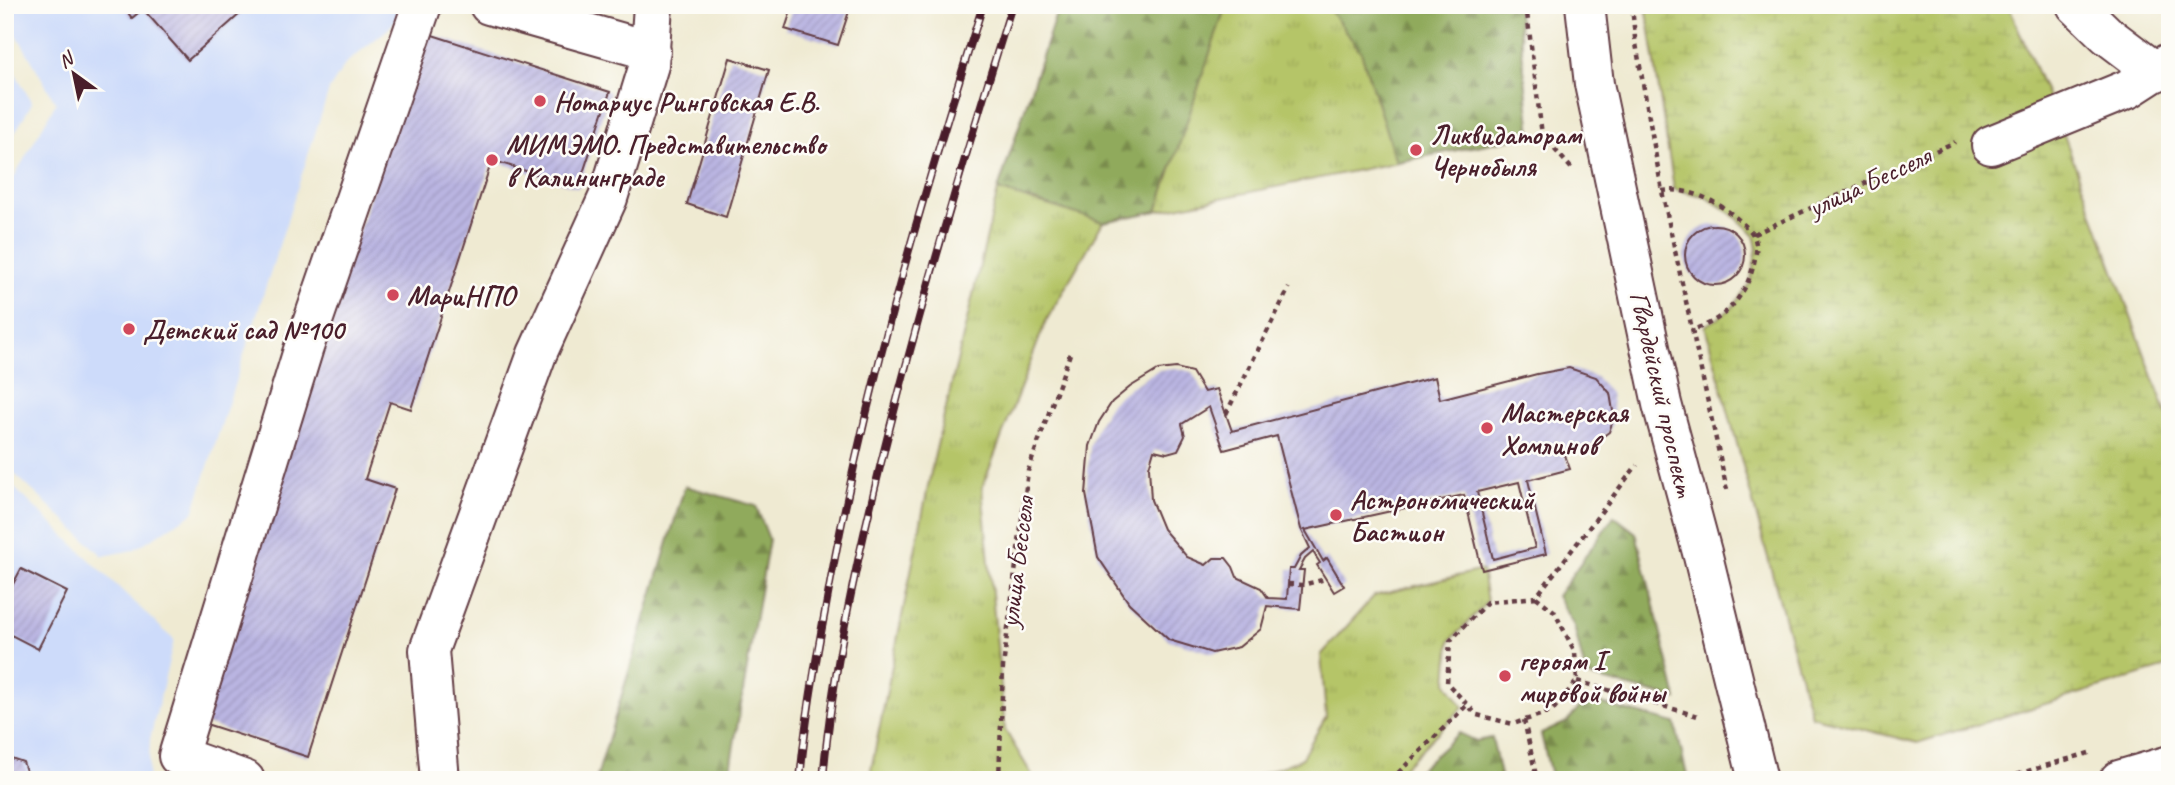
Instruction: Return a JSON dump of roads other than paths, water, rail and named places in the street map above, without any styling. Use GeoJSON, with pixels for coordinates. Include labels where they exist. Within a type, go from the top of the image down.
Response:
{"type":"FeatureCollection","features":[{"type":"Feature","properties":{"kind":"main road"},"geometry":{"type":"LineString","coordinates":[[245,780],[178,756],[304,347],[422,5]]}},
{"type":"Feature","properties":{"kind":"main road"},"geometry":{"type":"LineString","coordinates":[[489,5],[651,51]]}},
{"type":"Feature","properties":{"kind":"main road"},"geometry":{"type":"LineString","coordinates":[[440,780],[429,650],[537,354],[608,198],[651,51],[653,5]]}},
{"type":"Feature","properties":{"kind":"main road","name":"Гвардейский проспект"},"geometry":{"type":"LineString","coordinates":[[1585,5],[1594,84],[1662,404],[1703,556],[1758,780]]}},
{"type":"Feature","properties":{"kind":"main road"},"geometry":{"type":"LineString","coordinates":[[1976,142],[2128,89],[2163,67],[2107,36],[2076,5]]}},
{"type":"Feature","properties":{"kind":"main road"},"geometry":{"type":"LineString","coordinates":[[2112,764],[2170,765]]}},
{"type":"Feature","properties":{"kind":"railway"},"geometry":{"type":"LineString","coordinates":[[800,780],[818,649],[857,454],[915,228],[983,5]]}},
{"type":"Feature","properties":{"kind":"railway"},"geometry":{"type":"LineString","coordinates":[[823,780],[839,655],[875,488],[929,280],[1012,5]]}},
{"type":"Feature","properties":{"kind":"place","name":"Нотариус Ринговская Е.В."},"geometry":{"type":"Point","coordinates":[540,101]}},
{"type":"Feature","properties":{"kind":"place","name":"Ликвидаторам Чернобыля"},"geometry":{"type":"Point","coordinates":[1416,150]}},
{"type":"Feature","properties":{"kind":"place","name":"МИМЭМО. Представительство в Калининграде"},"geometry":{"type":"Point","coordinates":[492,160]}},
{"type":"Feature","properties":{"kind":"place","name":"МариНПО"},"geometry":{"type":"Point","coordinates":[393,295]}},
{"type":"Feature","properties":{"kind":"place","name":"Детский сад №100"},"geometry":{"type":"Point","coordinates":[129,329]}},
{"type":"Feature","properties":{"kind":"place","name":"Мастерская Хомлинов"},"geometry":{"type":"Point","coordinates":[1487,428]}},
{"type":"Feature","properties":{"kind":"place","name":"Астрономический Бастион"},"geometry":{"type":"Point","coordinates":[1336,515]}},
{"type":"Feature","properties":{"kind":"place","name":"героям I мировой войны"},"geometry":{"type":"Point","coordinates":[1505,676]}}]}
